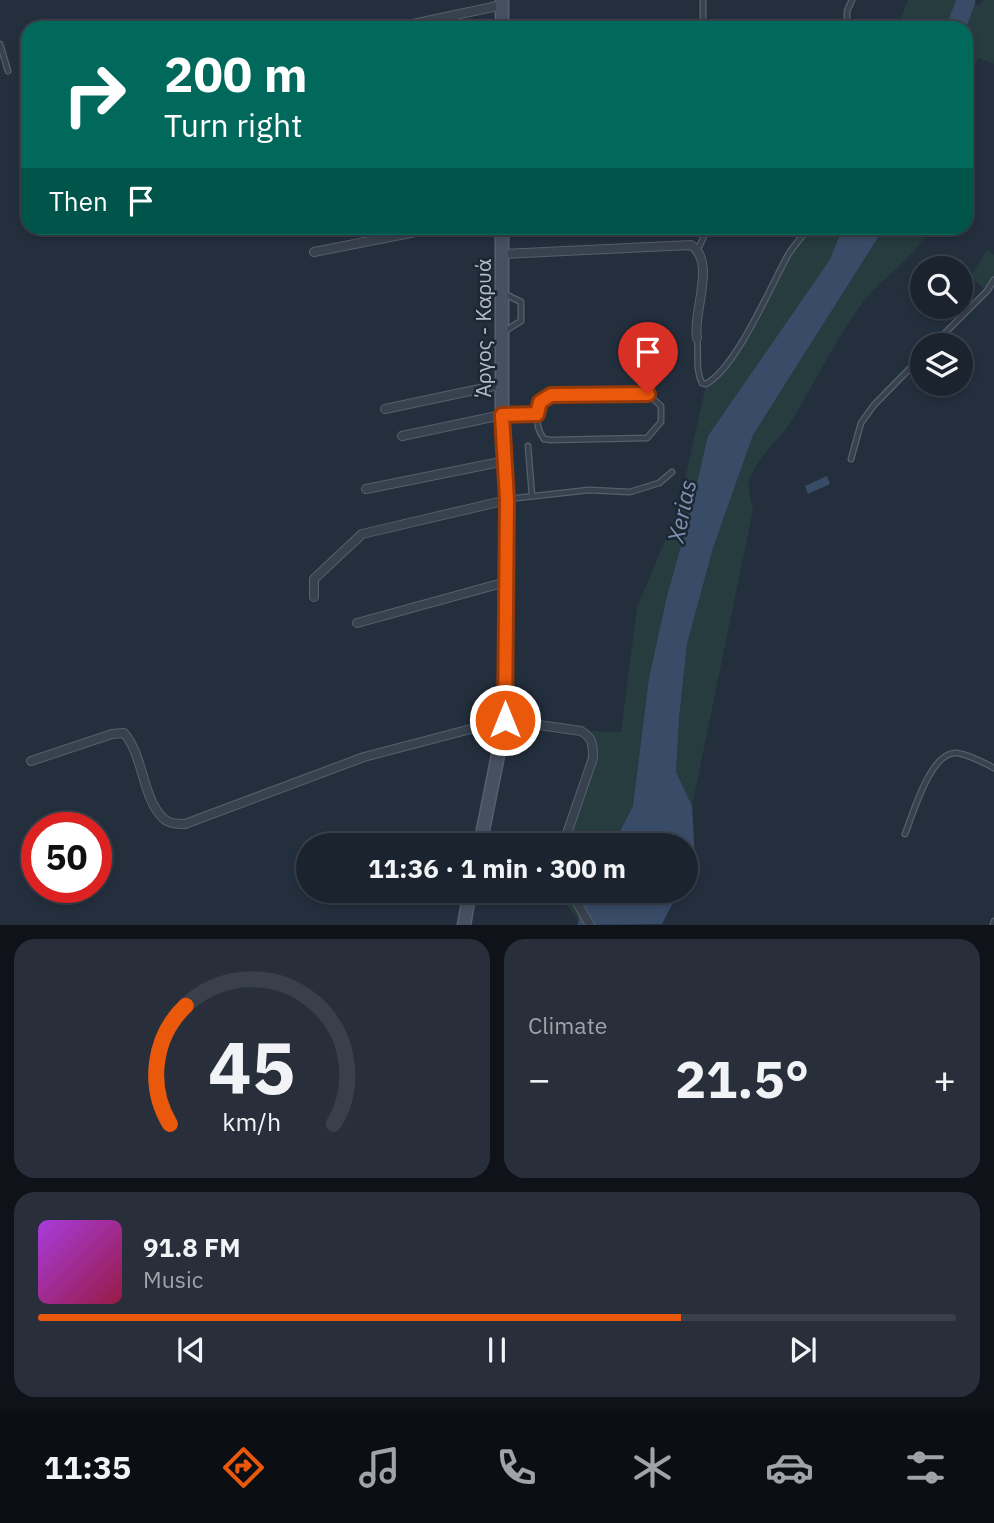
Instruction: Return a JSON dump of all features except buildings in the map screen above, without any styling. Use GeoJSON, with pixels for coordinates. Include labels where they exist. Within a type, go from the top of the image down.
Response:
{"type":"FeatureCollection","features":[{"type":"Feature","properties":{"kind":"main road"},"geometry":{"type":"LineString","coordinates":[[502,3],[502,21]]}},
{"type":"Feature","properties":{"kind":"main road","name":"Άργος - Καρυά"},"geometry":{"type":"LineString","coordinates":[[482,833],[505,720],[507,500],[502,415],[502,235]]}},
{"type":"Feature","properties":{"kind":"main road"},"geometry":{"type":"LineString","coordinates":[[464,925],[468,903]]}},
{"type":"Feature","properties":{"kind":"street"},"geometry":{"type":"LineString","coordinates":[[424,21],[502,3]]}},
{"type":"Feature","properties":{"kind":"street"},"geometry":{"type":"LineString","coordinates":[[314,252],[400,235]]}},
{"type":"Feature","properties":{"kind":"street"},"geometry":{"type":"LineString","coordinates":[[502,254],[691,245],[698,249],[702,258],[702,284],[695,329],[697,338]]}},
{"type":"Feature","properties":{"kind":"street"},"geometry":{"type":"LineString","coordinates":[[385,409],[503,384]]}},
{"type":"Feature","properties":{"kind":"street"},"geometry":{"type":"LineString","coordinates":[[402,436],[502,415]]}},
{"type":"Feature","properties":{"kind":"street"},"geometry":{"type":"LineString","coordinates":[[366,489],[505,461]]}},
{"type":"Feature","properties":{"kind":"street"},"geometry":{"type":"LineString","coordinates":[[314,597],[314,579],[359,535],[507,500]]}},
{"type":"Feature","properties":{"kind":"street"},"geometry":{"type":"LineString","coordinates":[[357,623],[506,582]]}},
{"type":"Feature","properties":{"kind":"street"},"geometry":{"type":"LineString","coordinates":[[31,761],[112,734],[124,733],[132,743],[151,798],[163,818],[173,824],[186,824],[364,757],[505,720],[581,731],[590,737],[593,758],[567,833]]}},
{"type":"Feature","properties":{"kind":"street"},"geometry":{"type":"LineString","coordinates":[[577,903],[590,925]]}},
{"type":"Feature","properties":{"kind":"lane"},"geometry":{"type":"LineString","coordinates":[[703,0],[703,21]]}},
{"type":"Feature","properties":{"kind":"lane"},"geometry":{"type":"LineString","coordinates":[[847,21],[852,0]]}},
{"type":"Feature","properties":{"kind":"lane"},"geometry":{"type":"LineString","coordinates":[[0,44],[8,71]]}},
{"type":"Feature","properties":{"kind":"lane"},"geometry":{"type":"LineString","coordinates":[[698,249],[705,235]]}},
{"type":"Feature","properties":{"kind":"lane"},"geometry":{"type":"LineString","coordinates":[[697,338],[698,376],[702,383],[706,384],[717,378],[730,361],[789,254],[803,235]]}},
{"type":"Feature","properties":{"kind":"lane"},"geometry":{"type":"LineString","coordinates":[[945,333],[987,291],[994,280]]}},
{"type":"Feature","properties":{"kind":"lane"},"geometry":{"type":"LineString","coordinates":[[851,459],[861,423],[874,405],[910,368]]}},
{"type":"Feature","properties":{"kind":"lane"},"geometry":{"type":"LineString","coordinates":[[648,394],[661,406],[661,422],[647,438],[639,440],[544,439],[540,434],[537,414],[540,402],[551,395],[648,394]]}},
{"type":"Feature","properties":{"kind":"lane"},"geometry":{"type":"LineString","coordinates":[[502,415],[537,414]]}},
{"type":"Feature","properties":{"kind":"lane"},"geometry":{"type":"LineString","coordinates":[[528,446],[532,495]]}},
{"type":"Feature","properties":{"kind":"lane"},"geometry":{"type":"LineString","coordinates":[[507,500],[589,490],[631,492],[659,483],[672,472]]}},
{"type":"Feature","properties":{"kind":"lane"},"geometry":{"type":"LineString","coordinates":[[905,834],[927,779],[938,761],[948,754],[957,753],[994,768]]}},
{"type":"Feature","properties":{"kind":"green space"},"geometry":{"type":"Polygon","coordinates":[[[908,0],[969,0],[980,6],[983,0],[994,0],[994,64],[978,58],[973,72],[973,21],[900,21],[908,0]]]}},
{"type":"Feature","properties":{"kind":"green space"},"geometry":{"type":"Polygon","coordinates":[[[803,235],[840,235],[829,261],[689,517],[667,596],[649,678],[633,806],[619,833],[567,833],[593,745],[581,731],[621,732],[637,607],[678,510],[706,384],[718,375],[740,344],[788,255],[803,235]]]}},
{"type":"Feature","properties":{"kind":"green space"},"geometry":{"type":"Polygon","coordinates":[[[880,235],[925,236],[911,254],[863,302],[791,422],[753,470],[749,490],[753,510],[692,806],[676,772],[687,644],[713,548],[753,435],[880,235]]]}},
{"type":"Feature","properties":{"kind":"green space"},"geometry":{"type":"Polygon","coordinates":[[[987,250],[994,255],[994,280],[987,291],[973,279],[973,272],[987,250]]]}},
{"type":"Feature","properties":{"kind":"green space"},"geometry":{"type":"Polygon","coordinates":[[[565,903],[580,903],[579,920],[565,903]]]}},
{"type":"Feature","properties":{"kind":"water"},"geometry":{"type":"Polygon","coordinates":[[[840,235],[880,235],[753,435],[713,548],[687,644],[679,719],[676,772],[692,806],[694,833],[619,833],[633,806],[649,678],[708,436],[829,261],[840,235]]]}},
{"type":"Feature","properties":{"kind":"water"},"geometry":{"type":"Polygon","coordinates":[[[827,476],[830,484],[808,494],[805,486],[827,476]]]}},
{"type":"Feature","properties":{"kind":"water"},"geometry":{"type":"Polygon","coordinates":[[[581,903],[673,903],[662,924],[578,925],[581,903]]]}},
{"type":"Feature","properties":{"kind":"waterway","name":"Xerias"},"geometry":{"type":"LineString","coordinates":[[958,21],[966,0]]}},
{"type":"Feature","properties":{"kind":"route"},"geometry":{"type":"LineString","coordinates":[[505,720],[507,500],[502,415],[537,414],[540,402],[551,395],[648,394]]}}]}
